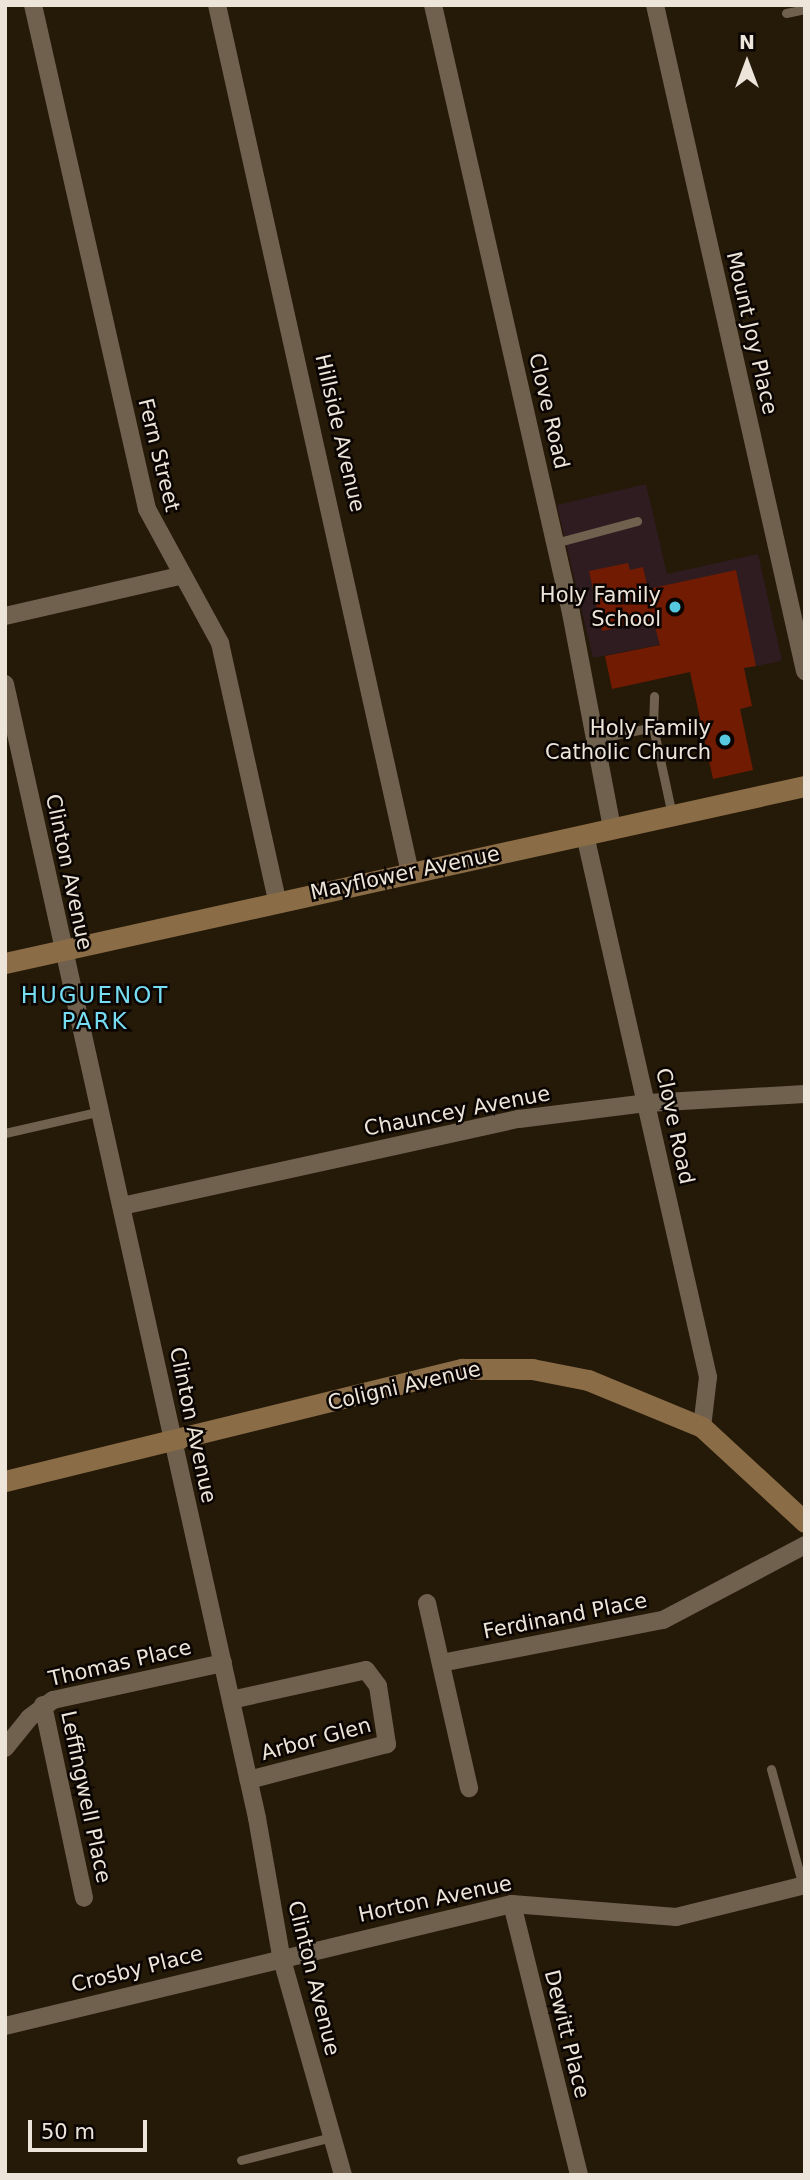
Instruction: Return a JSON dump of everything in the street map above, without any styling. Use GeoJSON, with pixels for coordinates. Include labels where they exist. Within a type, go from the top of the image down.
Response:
{"type":"FeatureCollection","features":[{"type":"Feature","properties":{"kind":"street","name":"Fern Street"},"geometry":{"type":"LineString","coordinates":[[33,5],[147,509],[180,576],[220,643],[277,900]]}},
{"type":"Feature","properties":{"kind":"street","name":"Hillside Avenue"},"geometry":{"type":"LineString","coordinates":[[217,5],[410,873]]}},
{"type":"Feature","properties":{"kind":"street","name":"Clove Road"},"geometry":{"type":"LineString","coordinates":[[433,5],[555,542],[612,828]]}},
{"type":"Feature","properties":{"kind":"street","name":"Mount Joy Place"},"geometry":{"type":"LineString","coordinates":[[655,5],[805,671]]}},
{"type":"Feature","properties":{"kind":"street"},"geometry":{"type":"LineString","coordinates":[[5,616],[180,576]]}},
{"type":"Feature","properties":{"kind":"street","name":"Clinton Avenue"},"geometry":{"type":"LineString","coordinates":[[5,684],[62,950],[101,1111],[249,1780],[281,1956],[343,2175]]}},
{"type":"Feature","properties":{"kind":"street","name":"Mayflower Avenue"},"geometry":{"type":"LineString","coordinates":[[5,963],[277,900],[805,786]]}},
{"type":"Feature","properties":{"kind":"street","name":"Clove Road"},"geometry":{"type":"LineString","coordinates":[[585,835],[648,1103],[708,1377],[702,1427]]}},
{"type":"Feature","properties":{"kind":"street","name":"Chauncey Avenue"},"geometry":{"type":"LineString","coordinates":[[122,1206],[438,1135],[648,1103],[805,1094]]}},
{"type":"Feature","properties":{"kind":"street","name":"Coligni Avenue"},"geometry":{"type":"LineString","coordinates":[[5,1481],[490,1367],[588,1380],[702,1427],[805,1522]]}},
{"type":"Feature","properties":{"kind":"street","name":"Ferdinand Place"},"geometry":{"type":"LineString","coordinates":[[441,1663],[663,1620],[805,1545]]}},
{"type":"Feature","properties":{"kind":"street"},"geometry":{"type":"LineString","coordinates":[[427,1603],[469,1788]]}},
{"type":"Feature","properties":{"kind":"street","name":"Thomas Place"},"geometry":{"type":"LineString","coordinates":[[5,1748],[43,1705],[223,1663]]}},
{"type":"Feature","properties":{"kind":"street","name":"Arbor Glen"},"geometry":{"type":"LineString","coordinates":[[231,1700],[366,1670],[379,1686],[387,1744],[249,1780]]}},
{"type":"Feature","properties":{"kind":"street","name":"Leffingwell Place"},"geometry":{"type":"LineString","coordinates":[[43,1705],[84,1898]]}},
{"type":"Feature","properties":{"kind":"street","name":"Horton Avenue"},"geometry":{"type":"LineString","coordinates":[[281,1956],[512,1904],[677,1917],[804,1885]]}},
{"type":"Feature","properties":{"kind":"street","name":"Dewitt Place"},"geometry":{"type":"LineString","coordinates":[[512,1904],[579,2175]]}},
{"type":"Feature","properties":{"kind":"street","name":"Crosby Place"},"geometry":{"type":"LineString","coordinates":[[5,2026],[281,1956]]}},
{"type":"Feature","properties":{"kind":"lane"},"geometry":{"type":"LineString","coordinates":[[786,13],[805,9]]}},
{"type":"Feature","properties":{"kind":"lane"},"geometry":{"type":"LineString","coordinates":[[555,542],[637,521]]}},
{"type":"Feature","properties":{"kind":"lane"},"geometry":{"type":"LineString","coordinates":[[654,696],[653,727],[672,815]]}},
{"type":"Feature","properties":{"kind":"lane"},"geometry":{"type":"LineString","coordinates":[[595,739],[653,727]]}},
{"type":"Feature","properties":{"kind":"lane"},"geometry":{"type":"LineString","coordinates":[[5,1132],[101,1111]]}},
{"type":"Feature","properties":{"kind":"lane"},"geometry":{"type":"LineString","coordinates":[[771,1769],[804,1885]]}},
{"type":"Feature","properties":{"kind":"lane"},"geometry":{"type":"LineString","coordinates":[[240,2160],[332,2137]]}},
{"type":"Feature","properties":{"kind":"shaded area","name":"Holy Family School"},"geometry":{"type":"Polygon","coordinates":[[[646,484],[667,574],[758,554],[782,661],[730,671],[673,642],[593,658],[557,505],[646,484]]]}},
{"type":"Feature","properties":{"kind":"building"},"geometry":{"type":"Polygon","coordinates":[[[628,563],[630,570],[643,567],[648,589],[736,570],[756,666],[744,668],[752,706],[740,709],[753,770],[713,779],[690,672],[612,689],[605,656],[660,645],[653,620],[602,631],[589,571],[628,563]]]}},
{"type":"Feature","properties":{"kind":"place","name":"Holy Family School"},"geometry":{"type":"Point","coordinates":[675,607]}},
{"type":"Feature","properties":{"kind":"place","name":"Holy Family Catholic Church"},"geometry":{"type":"Point","coordinates":[725,740]}},
{"type":"Feature","properties":{"kind":"district","name":"HUGUENOT PARK"},"geometry":{"type":"Point","coordinates":[95,1008]}}]}
